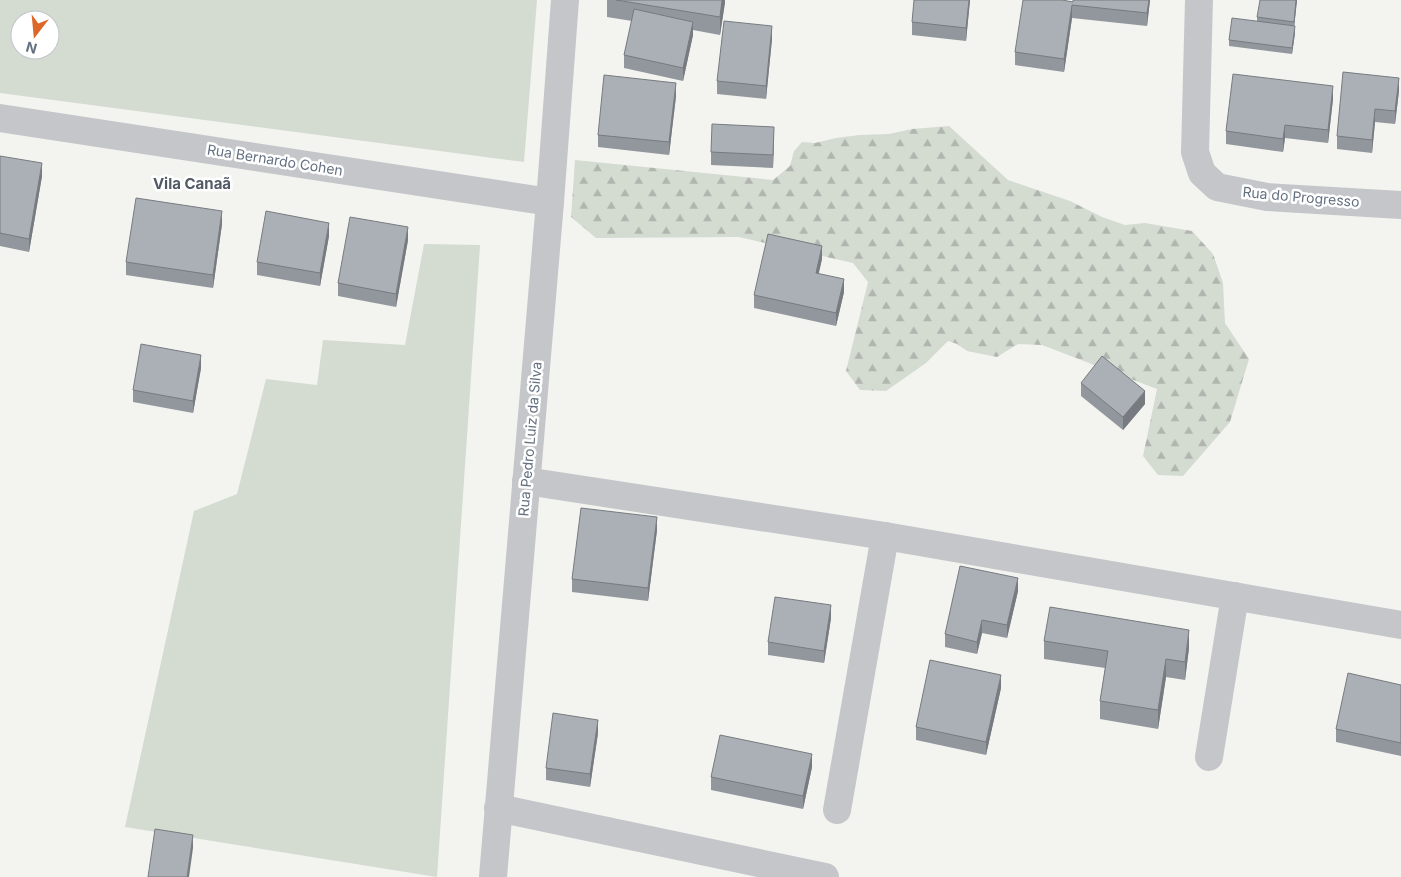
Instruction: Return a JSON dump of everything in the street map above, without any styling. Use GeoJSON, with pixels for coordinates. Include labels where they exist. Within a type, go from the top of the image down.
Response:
{"type":"FeatureCollection","features":[{"type":"Feature","properties":{"kind":"street","name":"Rua Pedro Luiz da Silva"},"geometry":{"type":"LineString","coordinates":[[492,877],[550,202],[565,0]]}},
{"type":"Feature","properties":{"kind":"street","name":"Rua do Progresso"},"geometry":{"type":"LineString","coordinates":[[1199,0],[1195,152],[1202,173],[1217,187],[1267,197],[1401,205]]}},
{"type":"Feature","properties":{"kind":"street","name":"Rua Bernardo Cohen"},"geometry":{"type":"LineString","coordinates":[[0,118],[550,202]]}},
{"type":"Feature","properties":{"kind":"street"},"geometry":{"type":"LineString","coordinates":[[526,481],[885,536],[1401,624]]}},
{"type":"Feature","properties":{"kind":"street"},"geometry":{"type":"LineString","coordinates":[[837,810],[885,536]]}},
{"type":"Feature","properties":{"kind":"street"},"geometry":{"type":"LineString","coordinates":[[1209,757],[1235,596]]}},
{"type":"Feature","properties":{"kind":"street"},"geometry":{"type":"LineString","coordinates":[[498,808],[825,877]]}},
{"type":"Feature","properties":{"kind":"green space"},"geometry":{"type":"Polygon","coordinates":[[[0,0],[537,0],[524,162],[0,93],[0,0]]]}},
{"type":"Feature","properties":{"kind":"green space"},"geometry":{"type":"Polygon","coordinates":[[[949,126],[1008,180],[1070,201],[1102,217],[1125,225],[1145,223],[1192,231],[1213,254],[1223,283],[1225,323],[1249,359],[1230,422],[1183,476],[1158,475],[1143,456],[1157,389],[1042,345],[1018,344],[997,357],[967,351],[957,344],[948,341],[926,363],[886,391],[860,390],[846,371],[868,282],[853,263],[739,237],[596,238],[571,217],[575,160],[773,180],[790,166],[794,151],[802,142],[815,143],[859,135],[889,134],[912,129],[949,126]]]}},
{"type":"Feature","properties":{"kind":"green space"},"geometry":{"type":"Polygon","coordinates":[[[424,244],[480,245],[437,877],[125,827],[194,511],[237,494],[266,379],[317,385],[323,340],[405,345],[424,244]]]}},
{"type":"Feature","properties":{"kind":"building"},"geometry":{"type":"Polygon","coordinates":[[[616,0],[722,0],[720,17],[616,0]]]}},
{"type":"Feature","properties":{"kind":"building"},"geometry":{"type":"Polygon","coordinates":[[[914,0],[969,0],[966,28],[912,22],[914,0]]]}},
{"type":"Feature","properties":{"kind":"building"},"geometry":{"type":"Polygon","coordinates":[[[1023,0],[1062,0],[1073,2],[1073,0],[1149,0],[1147,13],[1072,5],[1064,59],[1015,52],[1023,0]]]}},
{"type":"Feature","properties":{"kind":"building"},"geometry":{"type":"Polygon","coordinates":[[[1260,0],[1296,0],[1294,22],[1257,17],[1260,0]]]}},
{"type":"Feature","properties":{"kind":"building"},"geometry":{"type":"Polygon","coordinates":[[[634,9],[693,22],[683,68],[624,55],[634,9]]]}},
{"type":"Feature","properties":{"kind":"building"},"geometry":{"type":"Polygon","coordinates":[[[1232,18],[1295,26],[1292,48],[1229,40],[1232,18]]]}},
{"type":"Feature","properties":{"kind":"building"},"geometry":{"type":"Polygon","coordinates":[[[724,21],[772,26],[766,86],[717,81],[724,21]]]}},
{"type":"Feature","properties":{"kind":"building"},"geometry":{"type":"Polygon","coordinates":[[[1343,72],[1399,78],[1395,111],[1375,109],[1372,140],[1337,136],[1343,72]]]}},
{"type":"Feature","properties":{"kind":"building"},"geometry":{"type":"Polygon","coordinates":[[[1233,74],[1333,86],[1328,130],[1285,125],[1283,139],[1226,131],[1233,74]]]}},
{"type":"Feature","properties":{"kind":"building"},"geometry":{"type":"Polygon","coordinates":[[[604,75],[676,83],[669,142],[598,135],[604,75]]]}},
{"type":"Feature","properties":{"kind":"building"},"geometry":{"type":"Polygon","coordinates":[[[712,124],[774,127],[773,155],[711,152],[712,124]]]}},
{"type":"Feature","properties":{"kind":"building"},"geometry":{"type":"Polygon","coordinates":[[[0,156],[42,163],[29,239],[0,233],[0,156]]]}},
{"type":"Feature","properties":{"kind":"building"},"geometry":{"type":"Polygon","coordinates":[[[136,198],[222,211],[213,275],[126,262],[136,198]]]}},
{"type":"Feature","properties":{"kind":"building"},"geometry":{"type":"Polygon","coordinates":[[[266,211],[329,223],[320,273],[257,262],[266,211]]]}},
{"type":"Feature","properties":{"kind":"building"},"geometry":{"type":"Polygon","coordinates":[[[350,217],[408,227],[396,294],[338,283],[350,217]]]}},
{"type":"Feature","properties":{"kind":"building"},"geometry":{"type":"Polygon","coordinates":[[[768,234],[822,246],[816,273],[844,279],[836,313],[754,295],[768,234]]]}},
{"type":"Feature","properties":{"kind":"building"},"geometry":{"type":"Polygon","coordinates":[[[141,344],[201,355],[193,401],[133,390],[141,344]]]}},
{"type":"Feature","properties":{"kind":"building"},"geometry":{"type":"Polygon","coordinates":[[[1102,356],[1145,391],[1123,417],[1081,383],[1102,356]]]}},
{"type":"Feature","properties":{"kind":"building"},"geometry":{"type":"Polygon","coordinates":[[[581,508],[657,517],[648,588],[572,579],[581,508]]]}},
{"type":"Feature","properties":{"kind":"building"},"geometry":{"type":"Polygon","coordinates":[[[960,566],[1018,578],[1007,625],[982,620],[977,642],[945,634],[960,566]]]}},
{"type":"Feature","properties":{"kind":"building"},"geometry":{"type":"Polygon","coordinates":[[[775,597],[831,605],[824,651],[768,642],[775,597]]]}},
{"type":"Feature","properties":{"kind":"building"},"geometry":{"type":"Polygon","coordinates":[[[1050,607],[1189,630],[1185,662],[1166,659],[1158,710],[1100,701],[1108,651],[1044,641],[1050,607]]]}},
{"type":"Feature","properties":{"kind":"building"},"geometry":{"type":"Polygon","coordinates":[[[930,660],[1001,675],[986,742],[916,727],[930,660]]]}},
{"type":"Feature","properties":{"kind":"building"},"geometry":{"type":"Polygon","coordinates":[[[1348,673],[1401,685],[1401,743],[1336,729],[1348,673]]]}},
{"type":"Feature","properties":{"kind":"building"},"geometry":{"type":"Polygon","coordinates":[[[553,713],[598,720],[590,774],[546,768],[553,713]]]}},
{"type":"Feature","properties":{"kind":"building"},"geometry":{"type":"Polygon","coordinates":[[[720,735],[812,754],[803,796],[711,777],[720,735]]]}},
{"type":"Feature","properties":{"kind":"building"},"geometry":{"type":"Polygon","coordinates":[[[155,829],[193,835],[187,877],[148,877],[155,829]]]}},
{"type":"Feature","properties":{"kind":"district","name":"Vila Canaã"},"geometry":{"type":"Point","coordinates":[192,184]}}]}
